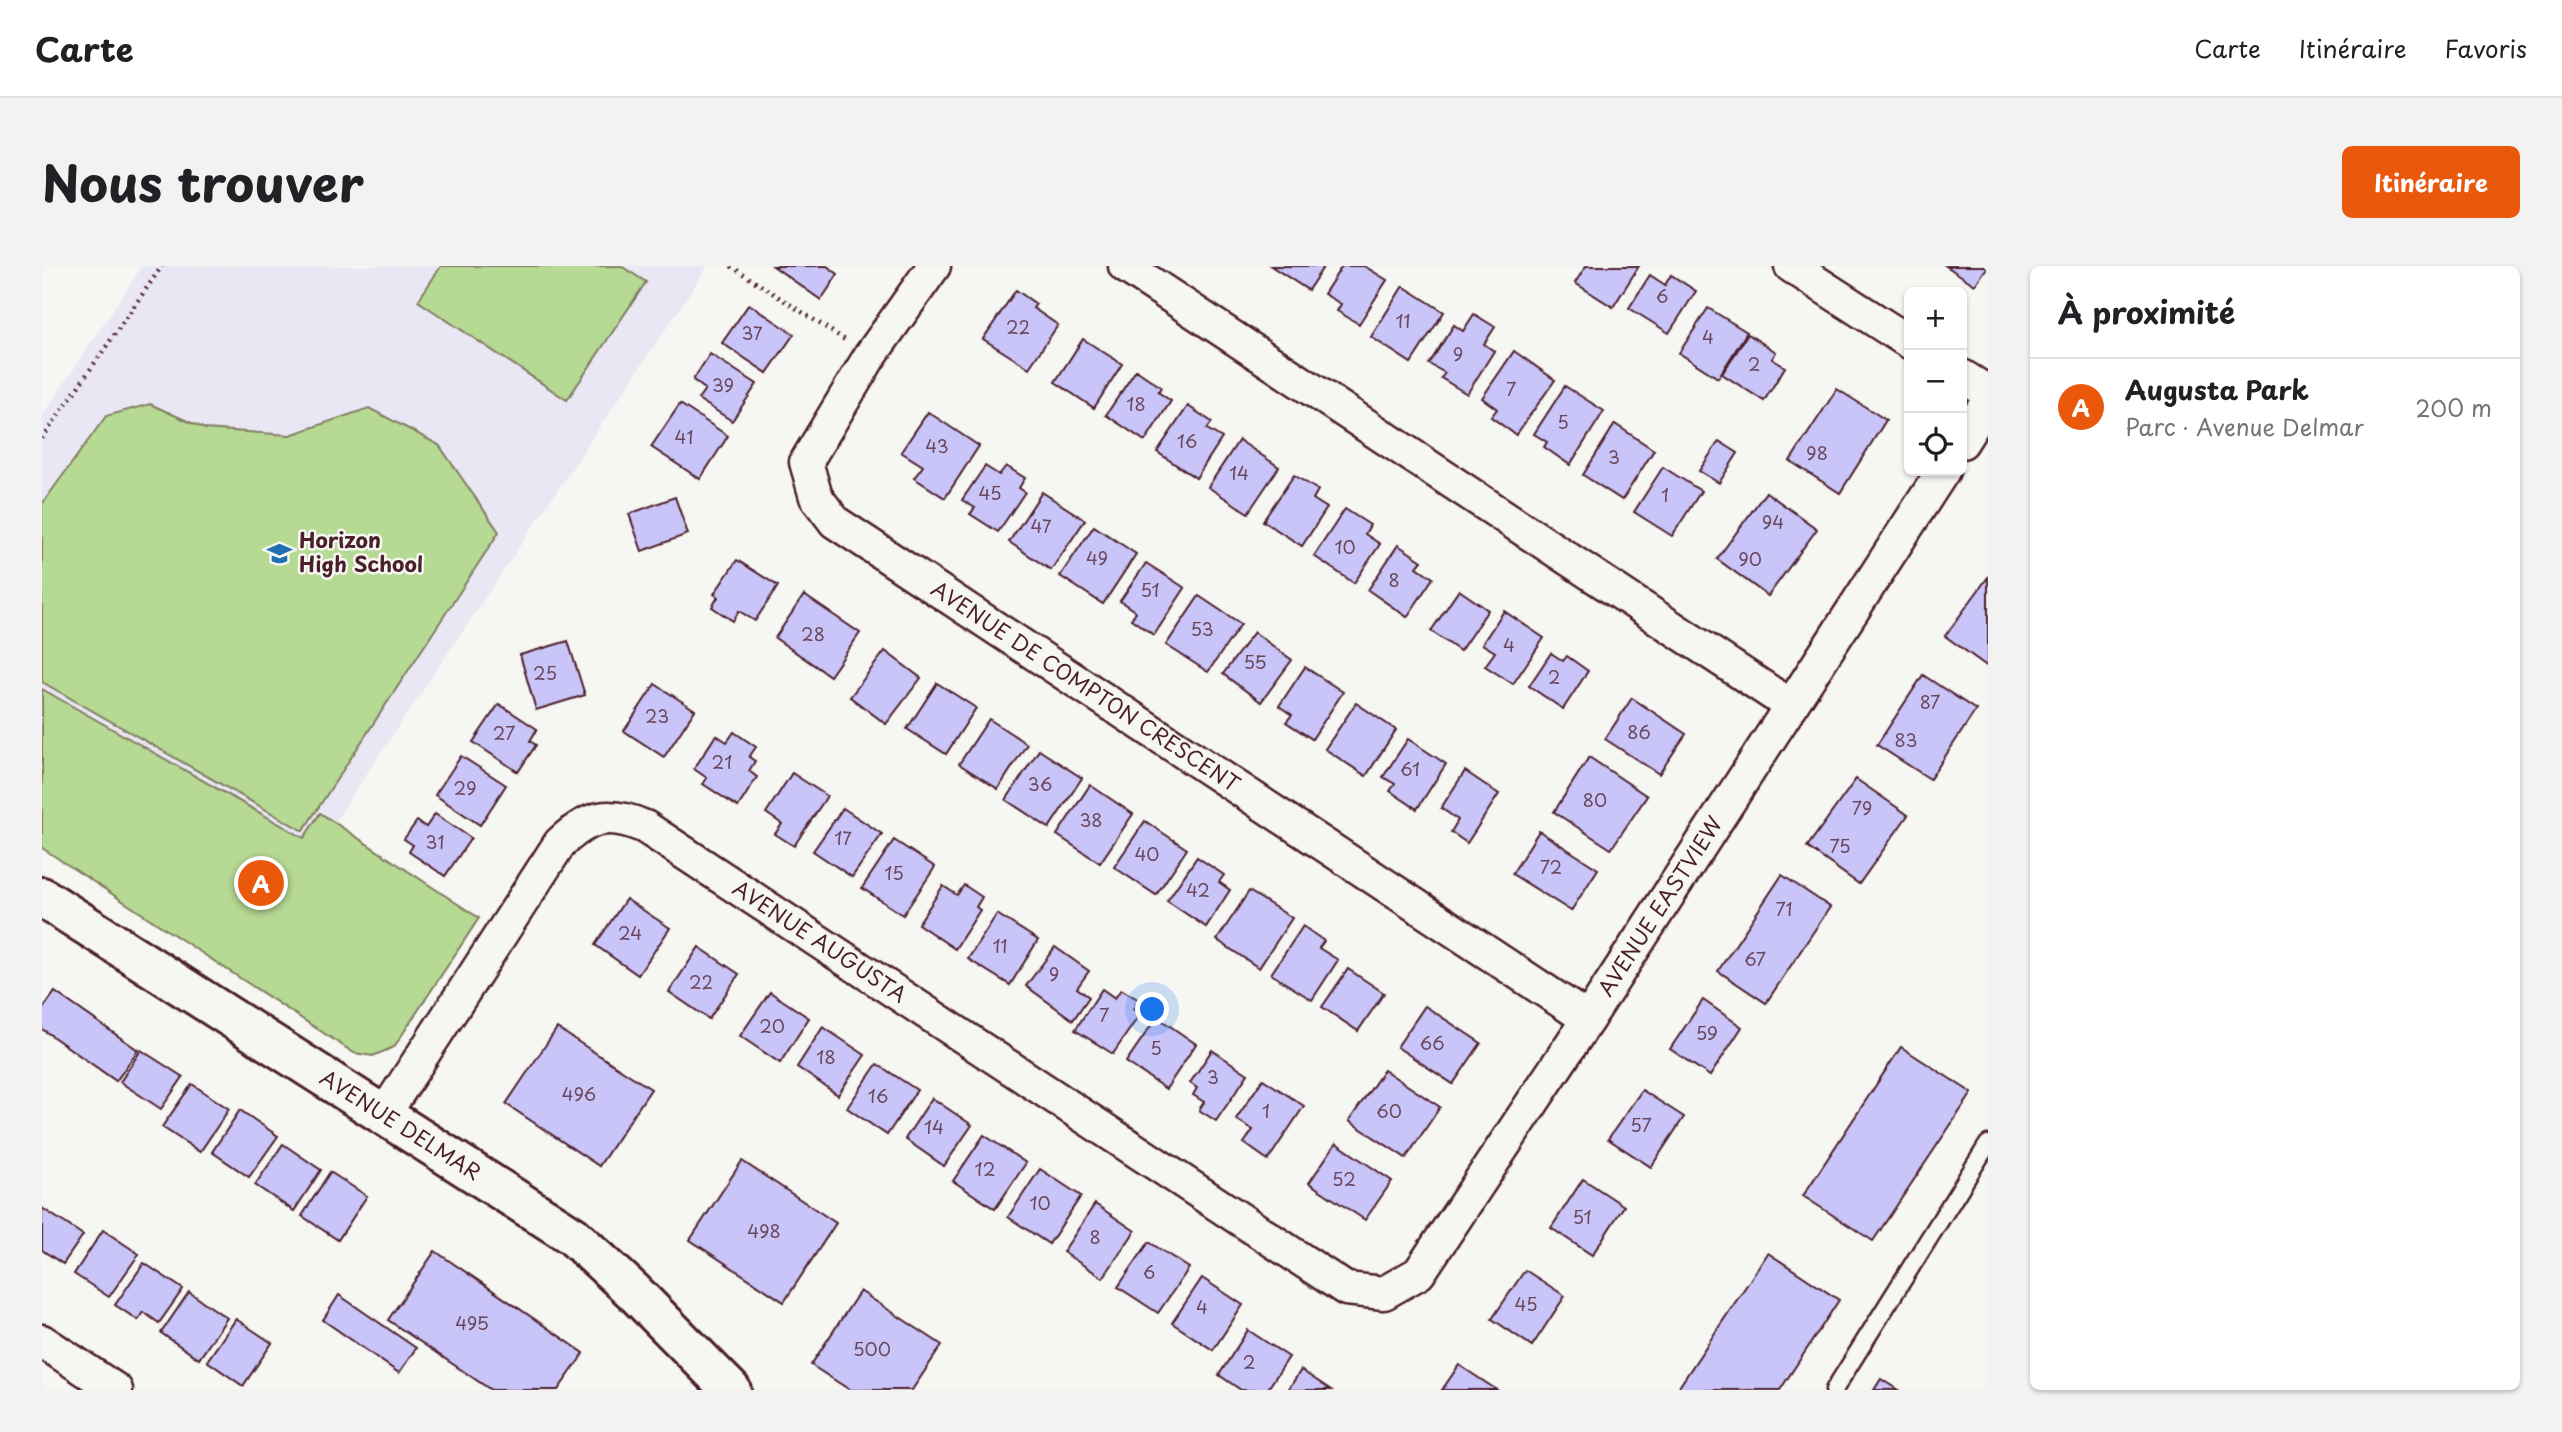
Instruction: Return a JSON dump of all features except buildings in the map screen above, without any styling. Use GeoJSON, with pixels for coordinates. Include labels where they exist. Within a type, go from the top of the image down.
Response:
{"type":"FeatureCollection","features":[{"type":"Feature","properties":{"kind":"street","name":"AVENUE DE COMPTON CRESCENT"},"geometry":{"type":"LineString","coordinates":[[934,266],[870,356],[806,462],[816,497],[835,522],[1588,1019]]}},
{"type":"Feature","properties":{"kind":"street"},"geometry":{"type":"LineString","coordinates":[[1125,266],[1791,706]]}},
{"type":"Feature","properties":{"kind":"street"},"geometry":{"type":"LineString","coordinates":[[1791,266],[1904,339]]}},
{"type":"Feature","properties":{"kind":"street"},"geometry":{"type":"LineString","coordinates":[[1967,379],[1988,392]]}},
{"type":"Feature","properties":{"kind":"street"},"geometry":{"type":"LineString","coordinates":[[1967,434],[1988,401]]}},
{"type":"Feature","properties":{"kind":"street","name":"AVENUE EASTVIEW"},"geometry":{"type":"LineString","coordinates":[[1346,1289],[1384,1293],[1419,1273],[1588,1019],[1940,476]]}},
{"type":"Feature","properties":{"kind":"street","name":"AVENUE AUGUSTA"},"geometry":{"type":"LineString","coordinates":[[383,1116],[561,843],[577,828],[597,819],[623,818],[645,827],[1346,1289]]}},
{"type":"Feature","properties":{"kind":"street","name":"AVENUE DELMAR"},"geometry":{"type":"LineString","coordinates":[[42,897],[573,1236],[633,1291],[731,1390]]}},
{"type":"Feature","properties":{"kind":"street"},"geometry":{"type":"LineString","coordinates":[[42,1342],[116,1390]]}},
{"type":"Feature","properties":{"kind":"lane"},"geometry":{"type":"LineString","coordinates":[[1834,1390],[1988,1144]]}},
{"type":"Feature","properties":{"kind":"path"},"geometry":{"type":"LineString","coordinates":[[42,439],[162,266]]}},
{"type":"Feature","properties":{"kind":"path"},"geometry":{"type":"LineString","coordinates":[[732,266],[850,343]]}},
{"type":"Feature","properties":{"kind":"shaded area","name":"Horizon High School"},"geometry":{"type":"Polygon","coordinates":[[[142,266],[708,266],[335,821],[320,814],[304,839],[42,689],[42,417],[142,266]]]}},
{"type":"Feature","properties":{"kind":"green space"},"geometry":{"type":"Polygon","coordinates":[[[441,266],[621,266],[646,282],[567,400],[418,301],[441,266]]]}},
{"type":"Feature","properties":{"kind":"green space"},"geometry":{"type":"Polygon","coordinates":[[[150,404],[205,429],[290,435],[369,408],[439,445],[499,532],[303,831],[42,682],[42,504],[106,416],[150,404]]]}},
{"type":"Feature","properties":{"kind":"green space"},"geometry":{"type":"Polygon","coordinates":[[[42,689],[304,838],[320,813],[479,918],[394,1047],[373,1056],[354,1053],[42,848],[42,689]]]}},
{"type":"Feature","properties":{"kind":"place","name":"Horizon High School"},"geometry":{"type":"Point","coordinates":[279,553]}},
{"type":"Feature","properties":{"kind":"place","name":"Augusta Park"},"geometry":{"type":"Point","coordinates":[261,883]}}]}
